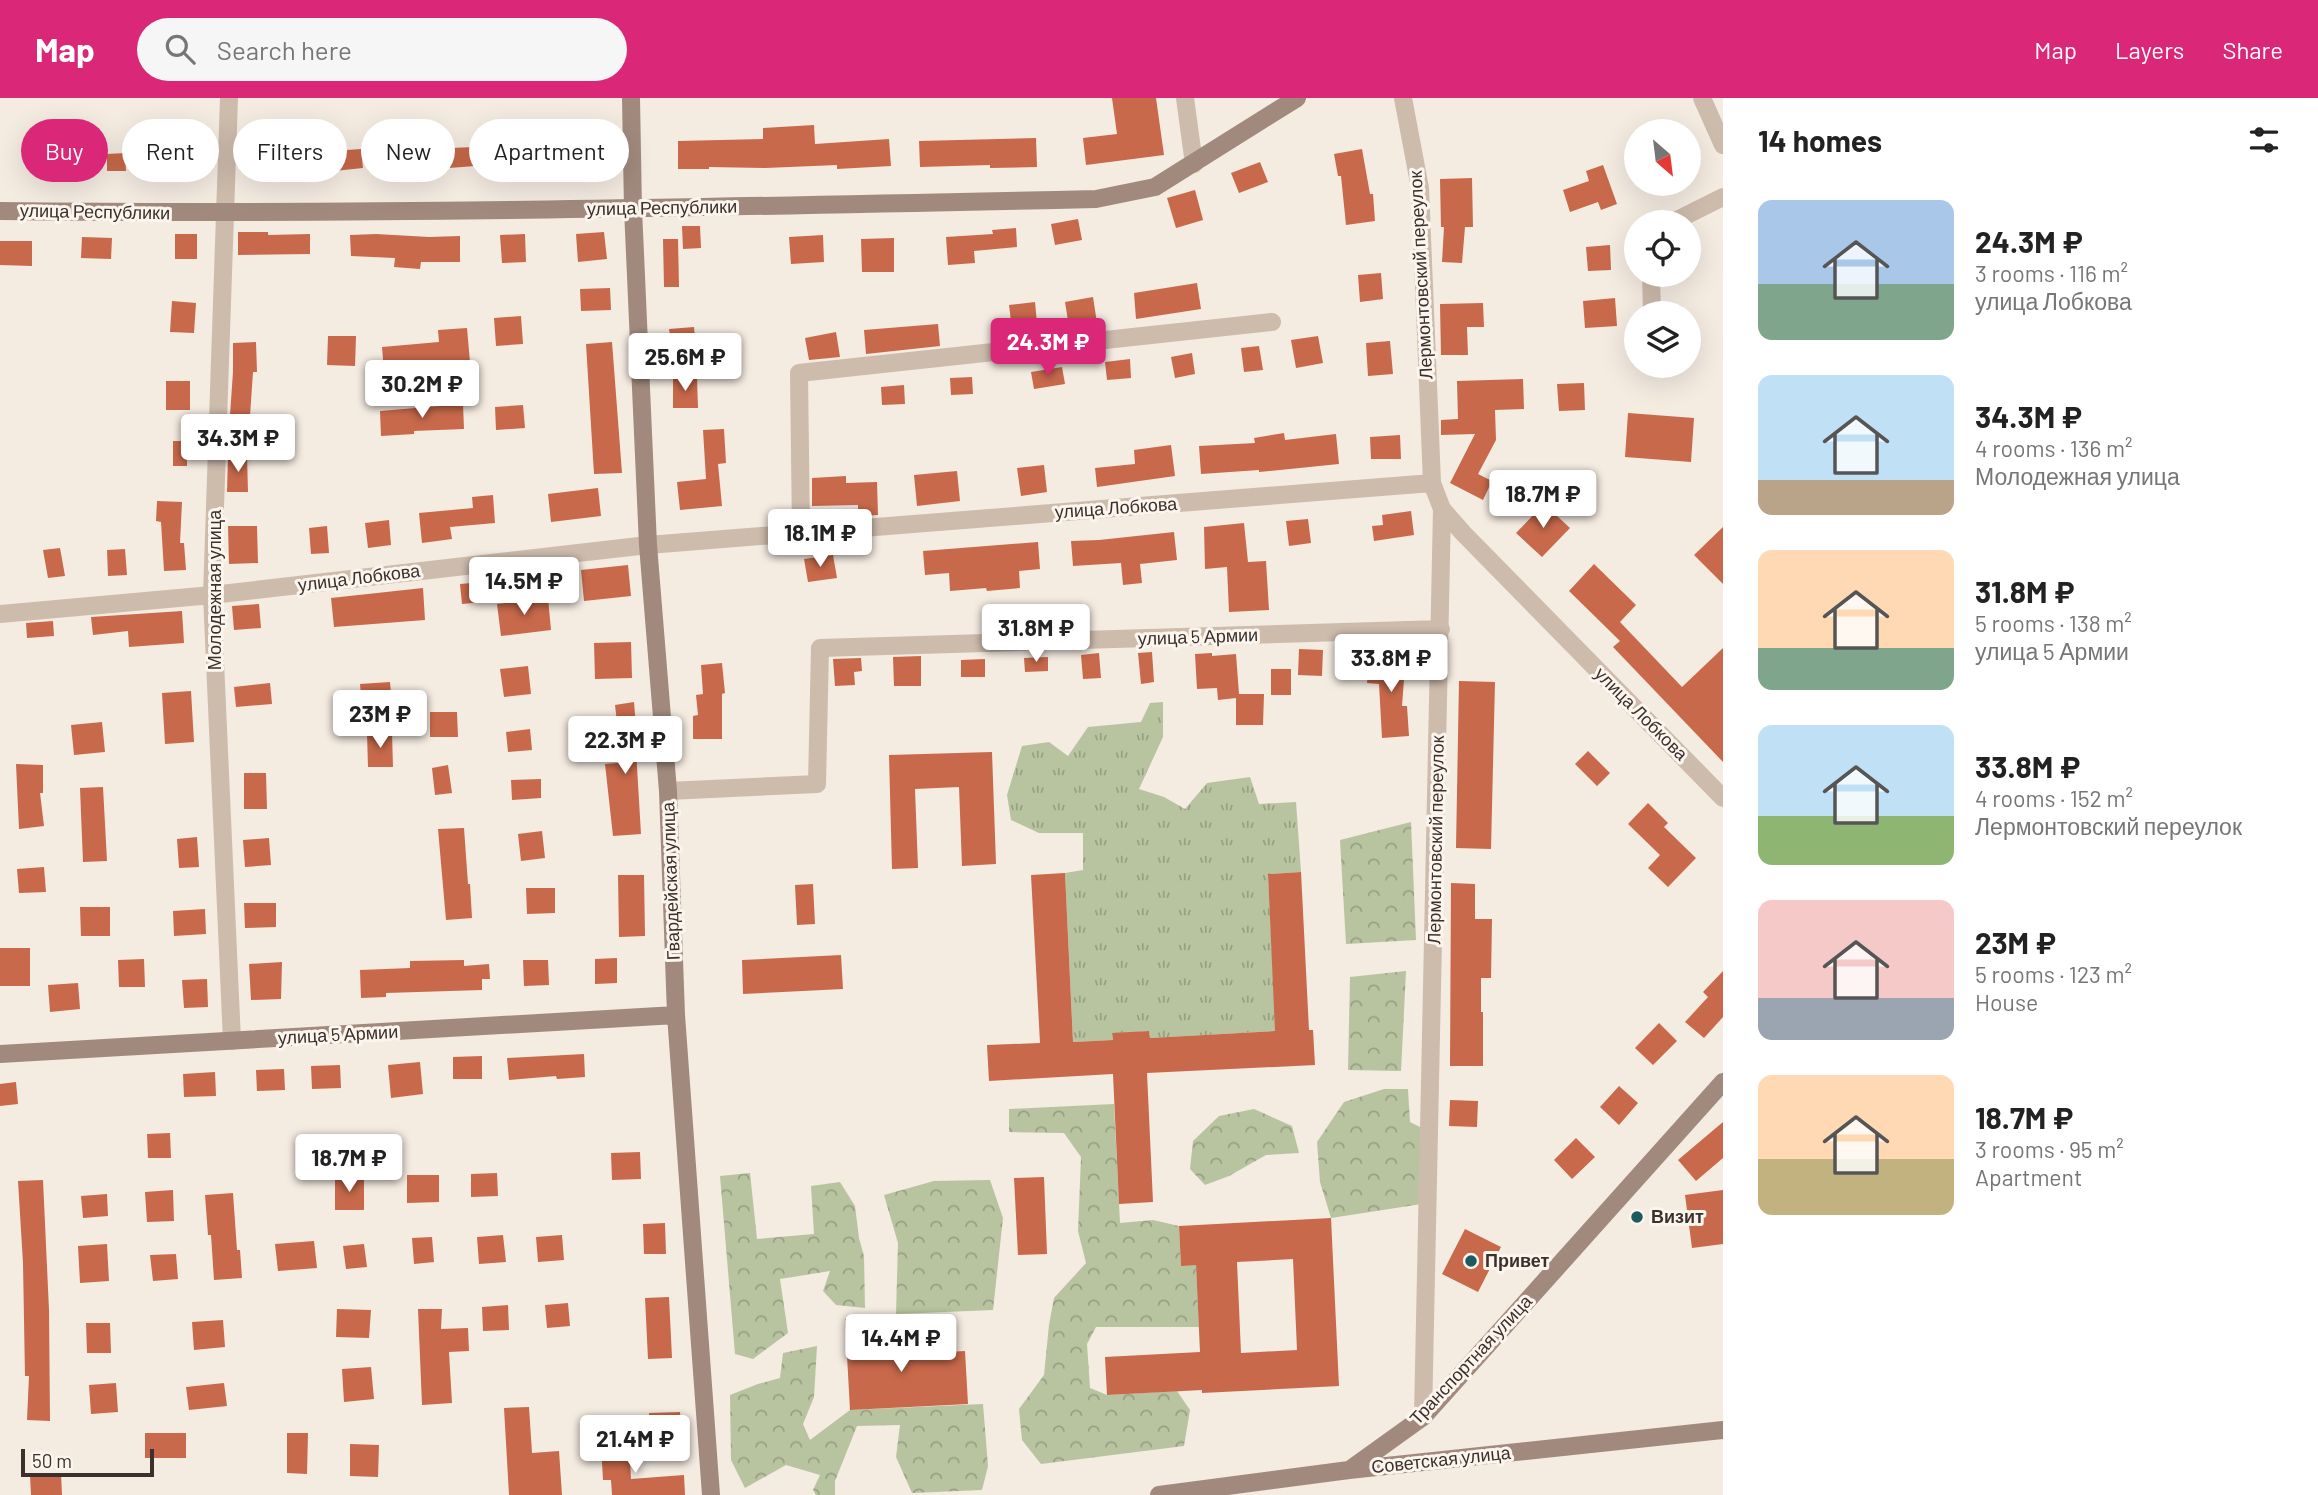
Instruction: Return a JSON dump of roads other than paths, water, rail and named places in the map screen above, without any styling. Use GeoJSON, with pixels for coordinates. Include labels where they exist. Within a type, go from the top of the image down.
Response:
{"type":"FeatureCollection","features":[{"type":"Feature","properties":{"kind":"main road","name":"Гвардейская улица"},"geometry":{"type":"LineString","coordinates":[[631,98],[633,209],[648,545],[668,791],[676,1015],[711,1495]]}},
{"type":"Feature","properties":{"kind":"main road","name":"улица Республики"},"geometry":{"type":"LineString","coordinates":[[0,211],[223,214],[1096,200],[1155,187],[1297,98]]}},
{"type":"Feature","properties":{"kind":"main road","name":"улица 5 Армии"},"geometry":{"type":"LineString","coordinates":[[0,1054],[676,1015]]}},
{"type":"Feature","properties":{"kind":"main road","name":"Транспортная улица"},"geometry":{"type":"LineString","coordinates":[[1349,1470],[1423,1417],[1723,1082]]}},
{"type":"Feature","properties":{"kind":"main road","name":"Советская улица"},"geometry":{"type":"LineString","coordinates":[[1159,1495],[1349,1470],[1723,1430]]}},
{"type":"Feature","properties":{"kind":"street","name":"Молодежная улица"},"geometry":{"type":"LineString","coordinates":[[229,98],[212,595],[232,1041]]}},
{"type":"Feature","properties":{"kind":"street"},"geometry":{"type":"LineString","coordinates":[[1185,98],[1194,164]]}},
{"type":"Feature","properties":{"kind":"street","name":"Лермонтовский переулок"},"geometry":{"type":"LineString","coordinates":[[1403,98],[1420,188],[1432,483],[1442,509],[1423,1417]]}},
{"type":"Feature","properties":{"kind":"street"},"geometry":{"type":"LineString","coordinates":[[1702,98],[1723,145]]}},
{"type":"Feature","properties":{"kind":"street"},"geometry":{"type":"LineString","coordinates":[[1697,210],[1723,197]]}},
{"type":"Feature","properties":{"kind":"street"},"geometry":{"type":"LineString","coordinates":[[801,532],[799,373],[1272,323]]}},
{"type":"Feature","properties":{"kind":"street","name":"улица Лобкова"},"geometry":{"type":"LineString","coordinates":[[0,614],[212,595],[648,545],[1432,483]]}},
{"type":"Feature","properties":{"kind":"street","name":"улица Лобкова"},"geometry":{"type":"LineString","coordinates":[[1442,509],[1723,798]]}},
{"type":"Feature","properties":{"kind":"street","name":"улица 5 Армии"},"geometry":{"type":"LineString","coordinates":[[668,791],[817,784],[820,649],[1441,629]]}},
{"type":"Feature","properties":{"kind":"place","name":"Визит"},"geometry":{"type":"Point","coordinates":[1637,1217]}},
{"type":"Feature","properties":{"kind":"place","name":"Привет"},"geometry":{"type":"Point","coordinates":[1471,1261]}}]}
